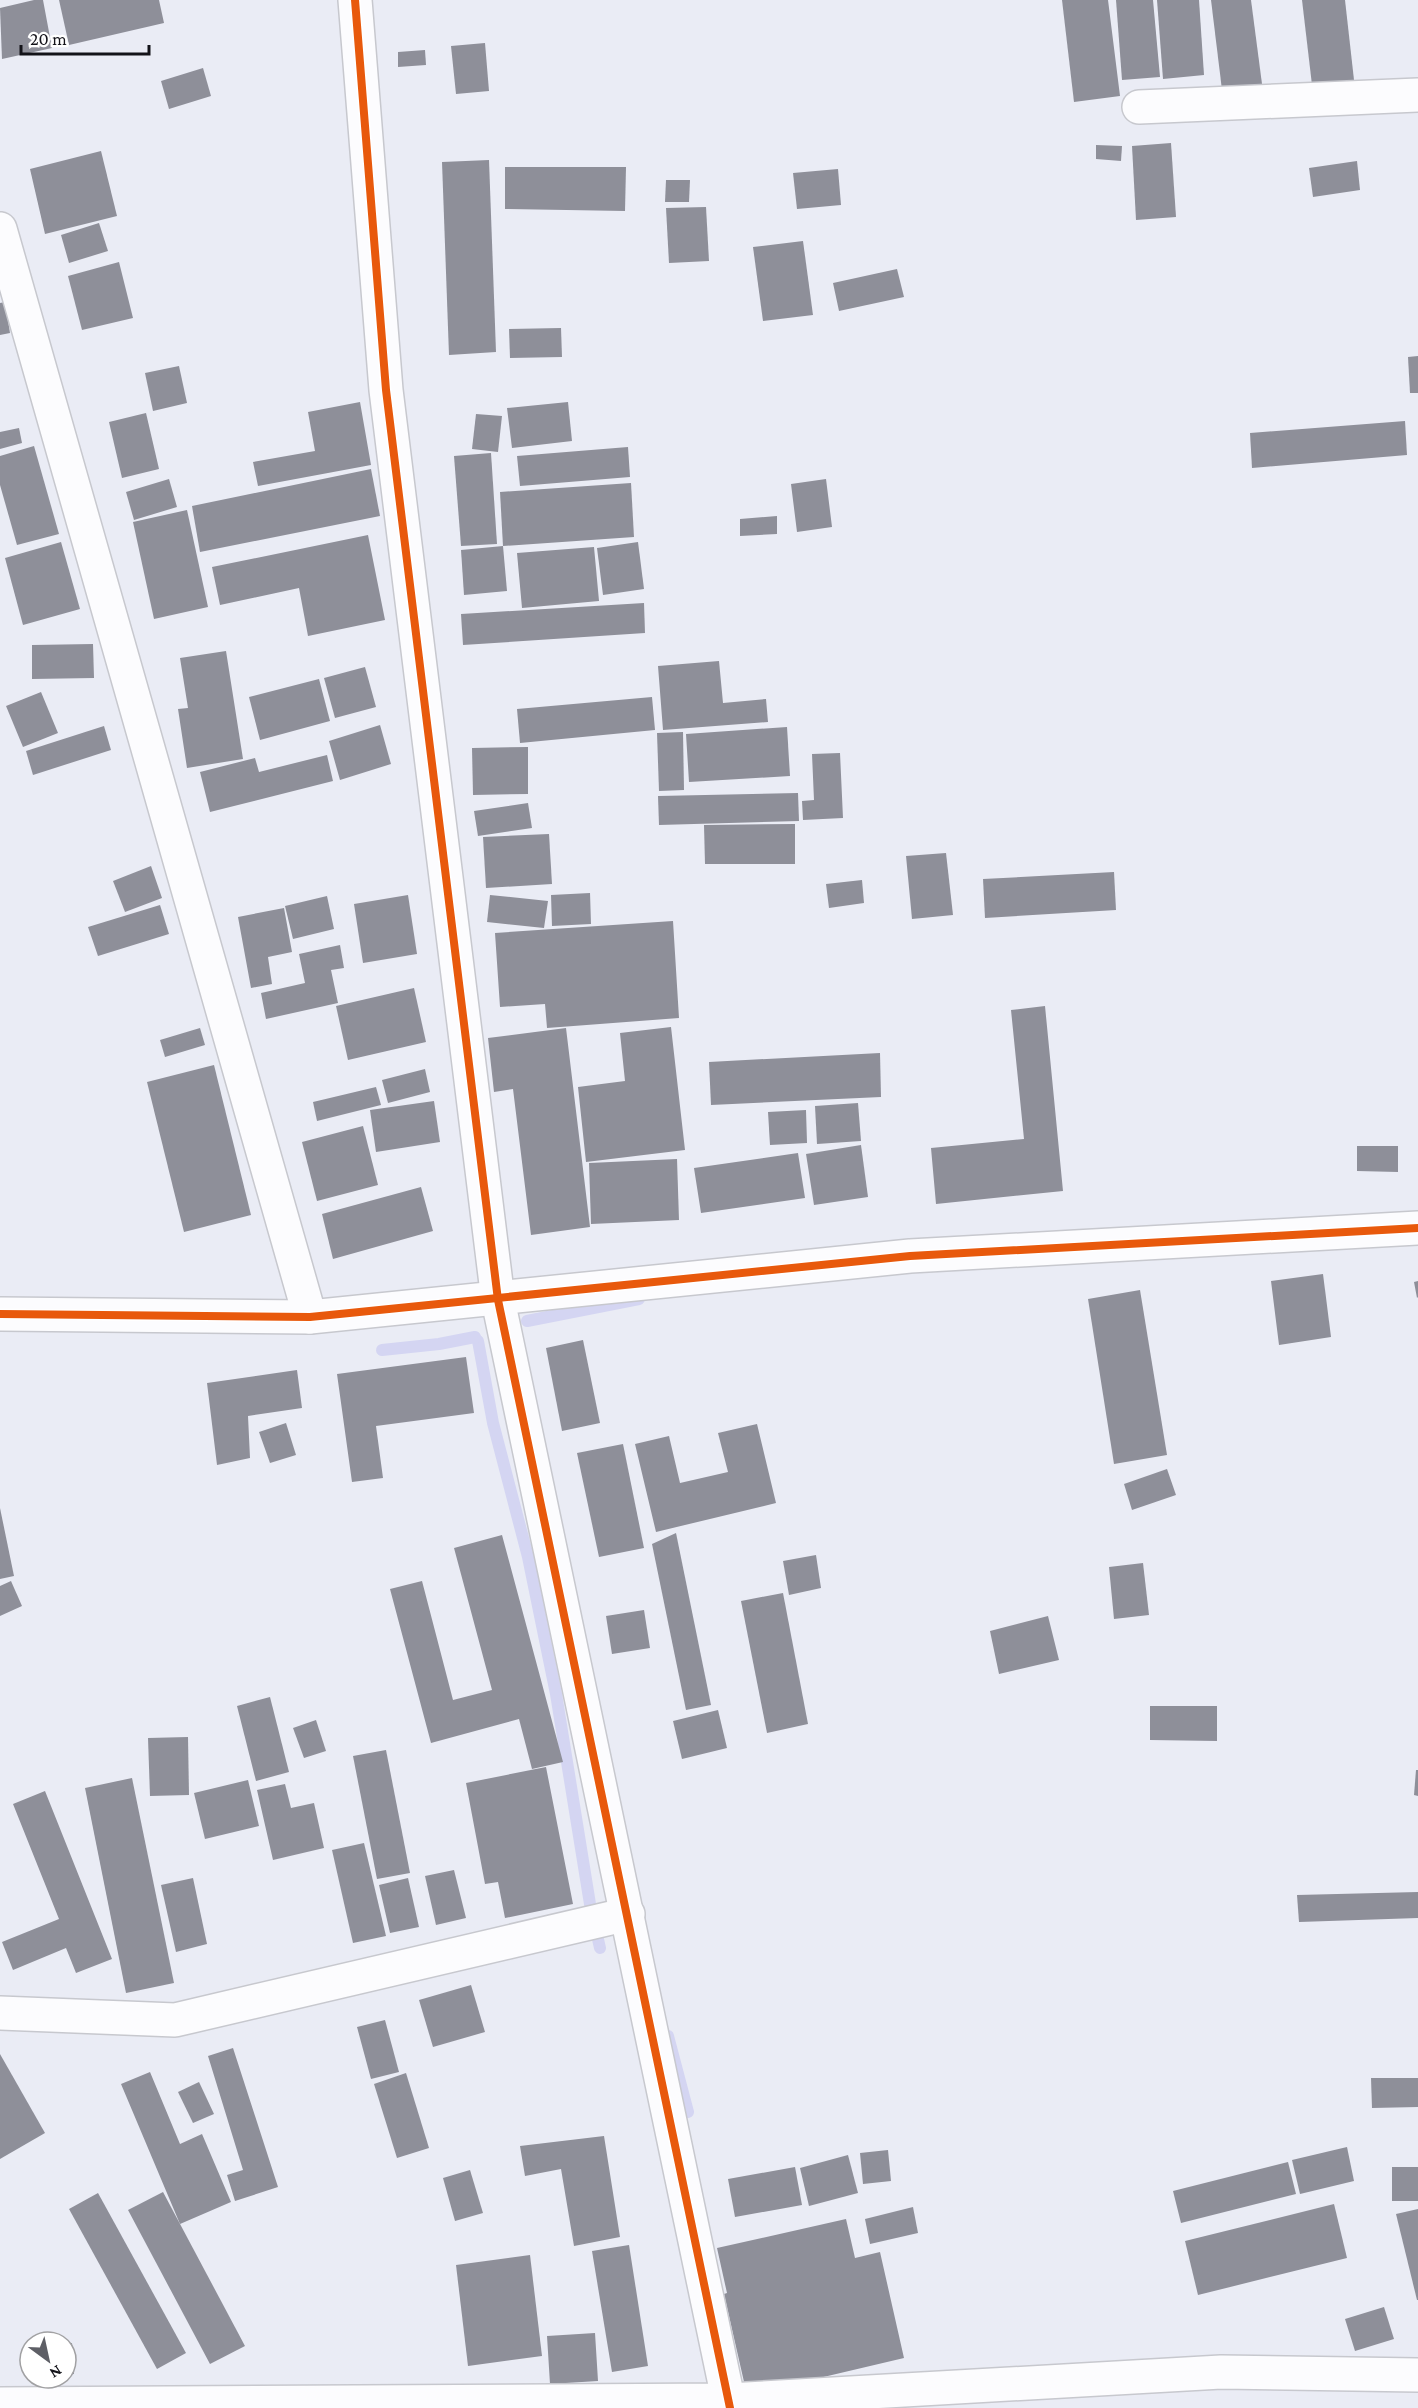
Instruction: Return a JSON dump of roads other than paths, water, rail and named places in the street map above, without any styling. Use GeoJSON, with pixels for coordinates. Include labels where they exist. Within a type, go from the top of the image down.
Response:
{"type":"FeatureCollection","features":[{"type":"Feature","properties":{"kind":"street"},"geometry":{"type":"LineString","coordinates":[[355,0],[386,390],[498,1300],[730,2404]]}},
{"type":"Feature","properties":{"kind":"street"},"geometry":{"type":"LineString","coordinates":[[1139,107],[1418,96]]}},
{"type":"Feature","properties":{"kind":"street"},"geometry":{"type":"LineString","coordinates":[[0,229],[310,1317]]}},
{"type":"Feature","properties":{"kind":"street"},"geometry":{"type":"LineString","coordinates":[[0,1314],[310,1317],[498,1300],[910,1256],[1418,1228]]}},
{"type":"Feature","properties":{"kind":"street"},"geometry":{"type":"LineString","coordinates":[[0,2013],[175,2020],[628,1914]]}},
{"type":"Feature","properties":{"kind":"street"},"geometry":{"type":"LineString","coordinates":[[0,2404],[730,2404],[1221,2372],[1418,2375]]}},
{"type":"Feature","properties":{"kind":"waterway"},"geometry":{"type":"LineString","coordinates":[[527,1321],[639,1299]]}},
{"type":"Feature","properties":{"kind":"waterway"},"geometry":{"type":"LineString","coordinates":[[382,1350],[439,1344],[475,1337]]}},
{"type":"Feature","properties":{"kind":"waterway"},"geometry":{"type":"LineString","coordinates":[[478,1341],[493,1423],[528,1557],[556,1694],[590,1904],[600,1948]]}},
{"type":"Feature","properties":{"kind":"waterway"},"geometry":{"type":"LineString","coordinates":[[668,2036],[688,2112]]}}]}
